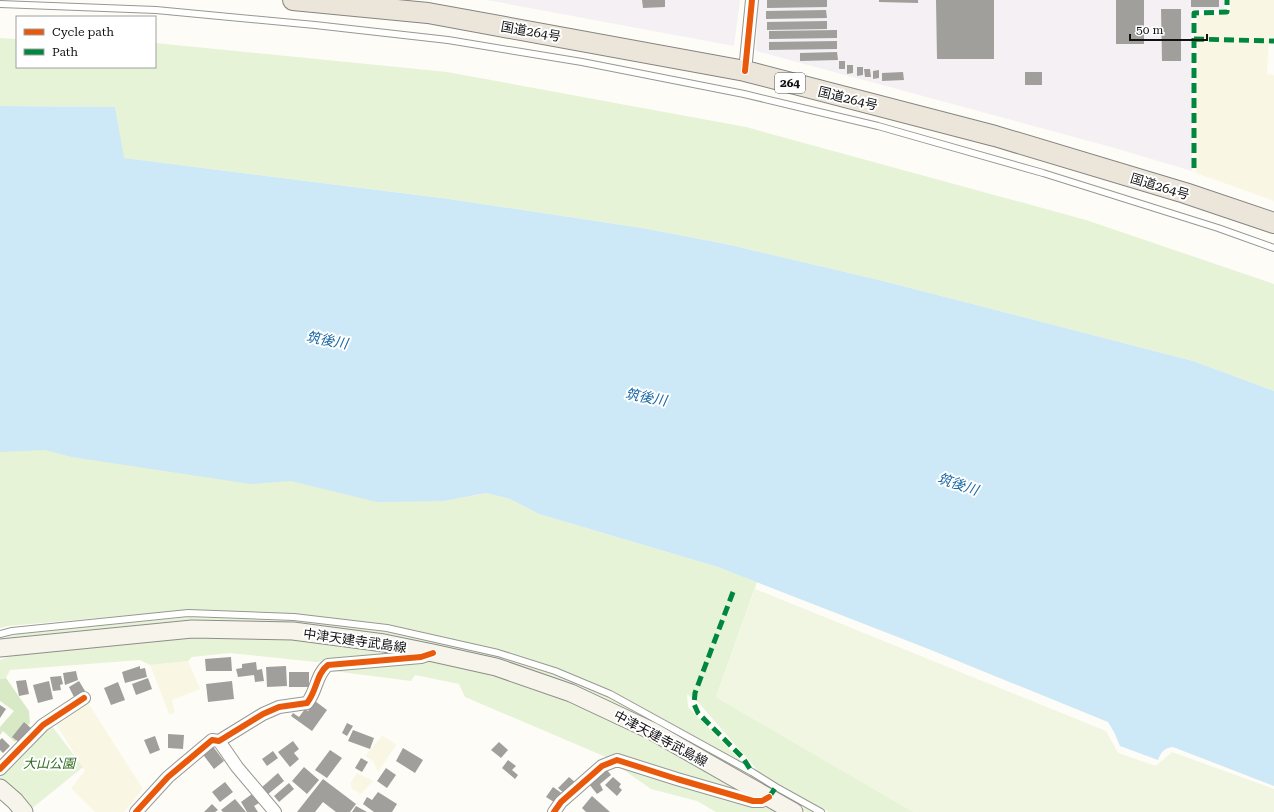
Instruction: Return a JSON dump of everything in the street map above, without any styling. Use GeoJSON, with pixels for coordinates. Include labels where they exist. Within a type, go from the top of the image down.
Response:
{"type":"FeatureCollection","features":[{"type":"Feature","properties":{"kind":"highway","name":"国道264号"},"geometry":{"type":"LineString","coordinates":[[293,0],[428,6],[745,71],[996,136],[1185,193],[1274,223]]}},
{"type":"Feature","properties":{"kind":"main road","name":"中津天建寺武島線"},"geometry":{"type":"LineString","coordinates":[[8,647],[192,628],[293,631],[384,643],[433,653],[496,667],[571,693],[652,731],[794,812]]}},
{"type":"Feature","properties":{"kind":"main road"},"geometry":{"type":"LineString","coordinates":[[0,654],[8,647]]}},
{"type":"Feature","properties":{"kind":"main road"},"geometry":{"type":"LineString","coordinates":[[0,788],[15,801],[24,812]]}},
{"type":"Feature","properties":{"kind":"street"},"geometry":{"type":"LineString","coordinates":[[745,71],[752,0]]}},
{"type":"Feature","properties":{"kind":"street"},"geometry":{"type":"LineString","coordinates":[[136,812],[168,777],[212,740],[219,741],[263,714],[279,707],[307,703],[312,697],[322,670],[328,665],[422,657],[433,653]]}},
{"type":"Feature","properties":{"kind":"street"},"geometry":{"type":"LineString","coordinates":[[0,769],[43,725],[84,698]]}},
{"type":"Feature","properties":{"kind":"street"},"geometry":{"type":"LineString","coordinates":[[219,741],[237,767],[275,812]]}},
{"type":"Feature","properties":{"kind":"street"},"geometry":{"type":"LineString","coordinates":[[554,812],[561,802],[602,766],[617,760],[677,779],[753,800],[762,801],[769,797]]}},
{"type":"Feature","properties":{"kind":"lane"},"geometry":{"type":"LineString","coordinates":[[0,4],[156,10],[315,24],[448,40],[582,62],[744,94],[878,126],[1043,173],[1218,228],[1274,248]]}},
{"type":"Feature","properties":{"kind":"lane"},"geometry":{"type":"LineString","coordinates":[[0,634],[12,631],[188,613],[294,617],[387,628],[498,653],[555,671],[610,694],[822,812]]}},
{"type":"Feature","properties":{"kind":"shaded area"},"geometry":{"type":"Polygon","coordinates":[[[487,0],[740,0],[734,46],[487,0]]]}},
{"type":"Feature","properties":{"kind":"shaded area"},"geometry":{"type":"Polygon","coordinates":[[[758,0],[1224,0],[1224,9],[1191,10],[1192,171],[1111,147],[756,51],[758,0]]]}},
{"type":"Feature","properties":{"kind":"shaded area"},"geometry":{"type":"Polygon","coordinates":[[[1230,0],[1274,0],[1274,37],[1269,37],[1267,74],[1274,75],[1274,201],[1196,173],[1197,15],[1230,15],[1230,0]]]}},
{"type":"Feature","properties":{"kind":"shaded area"},"geometry":{"type":"Polygon","coordinates":[[[188,661],[200,689],[172,700],[175,713],[169,714],[150,665],[188,661]]]}},
{"type":"Feature","properties":{"kind":"shaded area"},"geometry":{"type":"Polygon","coordinates":[[[87,701],[143,789],[124,812],[95,812],[71,788],[85,771],[55,722],[87,701]]]}},
{"type":"Feature","properties":{"kind":"shaded area"},"geometry":{"type":"Polygon","coordinates":[[[382,736],[396,745],[378,772],[373,761],[365,756],[382,736]]]}},
{"type":"Feature","properties":{"kind":"shaded area"},"geometry":{"type":"Polygon","coordinates":[[[357,773],[373,781],[361,794],[352,789],[350,783],[357,773]]]}},
{"type":"Feature","properties":{"kind":"green space"},"geometry":{"type":"Polygon","coordinates":[[[0,38],[16,39],[16,68],[156,68],[156,43],[447,72],[746,127],[1086,220],[1274,284],[1274,391],[1193,361],[883,281],[726,244],[642,228],[449,199],[123,158],[115,107],[0,106],[0,38]]]}},
{"type":"Feature","properties":{"kind":"green space"},"geometry":{"type":"Polygon","coordinates":[[[0,444],[310,466],[444,501],[486,493],[510,499],[539,514],[718,567],[757,582],[716,697],[914,812],[829,812],[760,773],[698,702],[687,694],[688,707],[742,762],[610,690],[556,669],[498,650],[388,624],[295,614],[187,610],[8,626],[0,628],[0,444]]]}},
{"type":"Feature","properties":{"kind":"green space"},"geometry":{"type":"Polygon","coordinates":[[[755,589],[1106,731],[1118,753],[1156,766],[1172,752],[1274,789],[1274,812],[911,811],[716,697],[755,589]]]}},
{"type":"Feature","properties":{"kind":"green space"},"geometry":{"type":"Polygon","coordinates":[[[190,617],[293,620],[388,631],[499,656],[555,675],[610,697],[819,812],[807,812],[664,731],[583,692],[291,625],[189,620],[0,641],[0,639],[18,634],[190,617]]]}},
{"type":"Feature","properties":{"kind":"green space"},"geometry":{"type":"Polygon","coordinates":[[[197,634],[293,637],[412,654],[316,662],[230,653],[192,657],[188,661],[150,665],[140,660],[10,670],[6,678],[0,679],[0,660],[24,651],[197,634]]]}},
{"type":"Feature","properties":{"kind":"green space"},"geometry":{"type":"Polygon","coordinates":[[[439,661],[502,676],[575,702],[655,739],[752,797],[615,754],[606,757],[465,697],[459,684],[415,675],[411,681],[333,671],[439,661]]]}},
{"type":"Feature","properties":{"kind":"green space"},"geometry":{"type":"Polygon","coordinates":[[[6,678],[29,711],[30,723],[15,742],[3,731],[0,735],[0,727],[14,711],[0,701],[0,679],[6,678]]]}},
{"type":"Feature","properties":{"kind":"green space","name":"大山公園"},"geometry":{"type":"Polygon","coordinates":[[[51,725],[83,767],[30,810],[0,783],[0,776],[51,725]]]}},
{"type":"Feature","properties":{"kind":"green space"},"geometry":{"type":"Polygon","coordinates":[[[618,766],[778,812],[716,812],[697,801],[651,789],[618,766]]]}},
{"type":"Feature","properties":{"kind":"water","name":"筑後川"},"geometry":{"type":"Polygon","coordinates":[[[0,106],[115,107],[124,158],[449,199],[642,228],[726,244],[883,281],[1193,361],[1274,391],[1274,786],[1173,747],[1167,748],[1163,751],[1158,760],[1120,746],[1108,722],[926,648],[718,567],[539,514],[510,499],[486,493],[444,501],[377,502],[291,481],[251,484],[72,457],[45,450],[0,452],[0,106]]]}},
{"type":"Feature","properties":{"kind":"building"},"geometry":{"type":"Polygon","coordinates":[[[642,0],[665,0],[665,7],[643,8],[642,0]]]}},
{"type":"Feature","properties":{"kind":"building"},"geometry":{"type":"Polygon","coordinates":[[[767,0],[827,0],[827,7],[767,8],[767,0]]]}},
{"type":"Feature","properties":{"kind":"building"},"geometry":{"type":"Polygon","coordinates":[[[879,0],[918,0],[918,3],[879,2],[879,0]]]}},
{"type":"Feature","properties":{"kind":"building"},"geometry":{"type":"Polygon","coordinates":[[[936,0],[994,0],[994,59],[937,59],[936,0]]]}},
{"type":"Feature","properties":{"kind":"building"},"geometry":{"type":"Polygon","coordinates":[[[1116,0],[1144,0],[1144,44],[1116,44],[1116,0]]]}},
{"type":"Feature","properties":{"kind":"building"},"geometry":{"type":"Polygon","coordinates":[[[1191,0],[1219,0],[1219,7],[1191,7],[1191,0]]]}},
{"type":"Feature","properties":{"kind":"building"},"geometry":{"type":"Polygon","coordinates":[[[1161,9],[1181,9],[1181,61],[1162,61],[1161,9]]]}},
{"type":"Feature","properties":{"kind":"building"},"geometry":{"type":"Polygon","coordinates":[[[826,10],[827,18],[766,19],[766,11],[826,10]]]}},
{"type":"Feature","properties":{"kind":"building"},"geometry":{"type":"Polygon","coordinates":[[[827,21],[827,29],[767,30],[767,22],[827,21]]]}},
{"type":"Feature","properties":{"kind":"building"},"geometry":{"type":"Polygon","coordinates":[[[837,30],[837,38],[769,39],[769,31],[837,30]]]}},
{"type":"Feature","properties":{"kind":"building"},"geometry":{"type":"Polygon","coordinates":[[[837,41],[837,49],[769,50],[769,42],[837,41]]]}},
{"type":"Feature","properties":{"kind":"building"},"geometry":{"type":"Polygon","coordinates":[[[837,52],[838,60],[800,61],[800,53],[837,52]]]}},
{"type":"Feature","properties":{"kind":"building"},"geometry":{"type":"Polygon","coordinates":[[[839,61],[845,61],[845,69],[839,69],[839,61]]]}},
{"type":"Feature","properties":{"kind":"building"},"geometry":{"type":"Polygon","coordinates":[[[847,65],[853,65],[853,73],[847,74],[847,65]]]}},
{"type":"Feature","properties":{"kind":"building"},"geometry":{"type":"Polygon","coordinates":[[[857,67],[863,67],[863,75],[857,76],[857,67]]]}},
{"type":"Feature","properties":{"kind":"building"},"geometry":{"type":"Polygon","coordinates":[[[864,69],[870,69],[871,77],[865,77],[864,69]]]}},
{"type":"Feature","properties":{"kind":"building"},"geometry":{"type":"Polygon","coordinates":[[[879,70],[879,78],[873,79],[873,71],[879,70]]]}},
{"type":"Feature","properties":{"kind":"building"},"geometry":{"type":"Polygon","coordinates":[[[903,72],[904,80],[882,81],[882,73],[903,72]]]}},
{"type":"Feature","properties":{"kind":"building"},"geometry":{"type":"Polygon","coordinates":[[[1025,72],[1042,72],[1042,85],[1025,85],[1025,72]]]}},
{"type":"Feature","properties":{"kind":"building"},"geometry":{"type":"Polygon","coordinates":[[[231,657],[232,671],[206,671],[205,659],[231,657]]]}},
{"type":"Feature","properties":{"kind":"building"},"geometry":{"type":"Polygon","coordinates":[[[256,662],[257,670],[262,669],[264,681],[255,682],[254,675],[238,677],[236,669],[242,668],[242,664],[256,662]]]}},
{"type":"Feature","properties":{"kind":"building"},"geometry":{"type":"Polygon","coordinates":[[[140,666],[140,669],[145,668],[147,677],[125,683],[122,672],[140,666]]]}},
{"type":"Feature","properties":{"kind":"building"},"geometry":{"type":"Polygon","coordinates":[[[286,666],[287,686],[267,687],[266,667],[286,666]]]}},
{"type":"Feature","properties":{"kind":"building"},"geometry":{"type":"Polygon","coordinates":[[[76,671],[78,680],[65,685],[63,673],[76,671]]]}},
{"type":"Feature","properties":{"kind":"building"},"geometry":{"type":"Polygon","coordinates":[[[289,672],[309,672],[309,687],[289,687],[289,672]]]}},
{"type":"Feature","properties":{"kind":"building"},"geometry":{"type":"Polygon","coordinates":[[[61,676],[63,684],[60,685],[61,690],[53,691],[50,677],[61,676]]]}},
{"type":"Feature","properties":{"kind":"building"},"geometry":{"type":"Polygon","coordinates":[[[148,678],[152,689],[136,695],[132,684],[148,678]]]}},
{"type":"Feature","properties":{"kind":"building"},"geometry":{"type":"Polygon","coordinates":[[[26,680],[29,694],[19,696],[16,681],[26,680]]]}},
{"type":"Feature","properties":{"kind":"building"},"geometry":{"type":"Polygon","coordinates":[[[49,681],[53,699],[38,703],[33,685],[49,681]]]}},
{"type":"Feature","properties":{"kind":"building"},"geometry":{"type":"Polygon","coordinates":[[[79,681],[85,691],[74,697],[69,687],[79,681]]]}},
{"type":"Feature","properties":{"kind":"building"},"geometry":{"type":"Polygon","coordinates":[[[232,681],[234,699],[208,702],[206,684],[232,681]]]}},
{"type":"Feature","properties":{"kind":"building"},"geometry":{"type":"Polygon","coordinates":[[[118,682],[125,700],[111,705],[104,688],[118,682]]]}},
{"type":"Feature","properties":{"kind":"building"},"geometry":{"type":"Polygon","coordinates":[[[315,701],[327,710],[312,731],[291,716],[293,713],[299,717],[305,709],[308,711],[315,701]]]}},
{"type":"Feature","properties":{"kind":"building"},"geometry":{"type":"Polygon","coordinates":[[[0,705],[6,709],[0,718],[0,705]]]}},
{"type":"Feature","properties":{"kind":"building"},"geometry":{"type":"Polygon","coordinates":[[[24,722],[32,729],[20,743],[12,737],[24,722]]]}},
{"type":"Feature","properties":{"kind":"building"},"geometry":{"type":"Polygon","coordinates":[[[347,723],[353,726],[347,736],[342,733],[347,723]]]}},
{"type":"Feature","properties":{"kind":"building"},"geometry":{"type":"Polygon","coordinates":[[[353,730],[374,738],[370,749],[348,741],[353,730]]]}},
{"type":"Feature","properties":{"kind":"building"},"geometry":{"type":"Polygon","coordinates":[[[168,734],[184,735],[183,749],[168,748],[168,734]]]}},
{"type":"Feature","properties":{"kind":"building"},"geometry":{"type":"Polygon","coordinates":[[[155,736],[160,750],[150,754],[144,740],[155,736]]]}},
{"type":"Feature","properties":{"kind":"building"},"geometry":{"type":"Polygon","coordinates":[[[2,738],[10,746],[3,753],[0,750],[0,740],[2,738]]]}},
{"type":"Feature","properties":{"kind":"building"},"geometry":{"type":"Polygon","coordinates":[[[293,741],[299,749],[294,753],[299,759],[290,767],[278,752],[293,741]]]}},
{"type":"Feature","properties":{"kind":"building"},"geometry":{"type":"Polygon","coordinates":[[[499,742],[508,750],[501,758],[491,750],[499,742]]]}},
{"type":"Feature","properties":{"kind":"building"},"geometry":{"type":"Polygon","coordinates":[[[211,744],[224,761],[214,769],[201,752],[211,744]]]}},
{"type":"Feature","properties":{"kind":"building"},"geometry":{"type":"Polygon","coordinates":[[[403,748],[423,760],[415,773],[396,761],[403,748]]]}},
{"type":"Feature","properties":{"kind":"building"},"geometry":{"type":"Polygon","coordinates":[[[330,750],[342,758],[327,778],[315,770],[330,750]]]}},
{"type":"Feature","properties":{"kind":"building"},"geometry":{"type":"Polygon","coordinates":[[[273,751],[278,758],[267,766],[262,759],[273,751]]]}},
{"type":"Feature","properties":{"kind":"building"},"geometry":{"type":"Polygon","coordinates":[[[361,758],[368,762],[362,772],[355,768],[361,758]]]}},
{"type":"Feature","properties":{"kind":"building"},"geometry":{"type":"Polygon","coordinates":[[[508,760],[516,766],[512,770],[518,775],[515,779],[502,768],[508,760]]]}},
{"type":"Feature","properties":{"kind":"building"},"geometry":{"type":"Polygon","coordinates":[[[304,767],[319,780],[307,794],[292,781],[304,767]]]}},
{"type":"Feature","properties":{"kind":"building"},"geometry":{"type":"Polygon","coordinates":[[[386,768],[396,775],[387,788],[377,781],[386,768]]]}},
{"type":"Feature","properties":{"kind":"building"},"geometry":{"type":"Polygon","coordinates":[[[607,770],[611,775],[600,784],[603,790],[597,794],[589,784],[607,770]]]}},
{"type":"Feature","properties":{"kind":"building"},"geometry":{"type":"Polygon","coordinates":[[[278,773],[284,781],[267,795],[261,788],[278,773]]]}},
{"type":"Feature","properties":{"kind":"building"},"geometry":{"type":"Polygon","coordinates":[[[569,777],[576,783],[565,794],[558,788],[569,777]]]}},
{"type":"Feature","properties":{"kind":"building"},"geometry":{"type":"Polygon","coordinates":[[[613,777],[621,784],[619,787],[622,790],[617,796],[605,785],[613,777]]]}},
{"type":"Feature","properties":{"kind":"building"},"geometry":{"type":"Polygon","coordinates":[[[323,779],[356,804],[350,812],[336,812],[323,802],[315,812],[297,812],[323,779]]]}},
{"type":"Feature","properties":{"kind":"building"},"geometry":{"type":"Polygon","coordinates":[[[225,782],[233,792],[220,802],[212,792],[225,782]]]}},
{"type":"Feature","properties":{"kind":"building"},"geometry":{"type":"Polygon","coordinates":[[[289,783],[294,789],[279,802],[274,796],[289,783]]]}},
{"type":"Feature","properties":{"kind":"building"},"geometry":{"type":"Polygon","coordinates":[[[553,787],[563,794],[557,804],[546,797],[553,787]]]}},
{"type":"Feature","properties":{"kind":"building"},"geometry":{"type":"Polygon","coordinates":[[[378,792],[397,804],[392,812],[374,812],[363,804],[367,797],[372,800],[378,792]]]}},
{"type":"Feature","properties":{"kind":"building"},"geometry":{"type":"Polygon","coordinates":[[[252,794],[259,803],[254,806],[258,812],[247,812],[241,802],[252,794]]]}},
{"type":"Feature","properties":{"kind":"building"},"geometry":{"type":"Polygon","coordinates":[[[592,796],[610,812],[586,812],[582,808],[592,796]]]}},
{"type":"Feature","properties":{"kind":"building"},"geometry":{"type":"Polygon","coordinates":[[[235,799],[246,812],[223,812],[221,810],[235,799]]]}},
{"type":"Feature","properties":{"kind":"building"},"geometry":{"type":"Polygon","coordinates":[[[212,804],[218,810],[215,812],[204,812],[212,804]]]}},
{"type":"Feature","properties":{"kind":"building"},"geometry":{"type":"Polygon","coordinates":[[[356,806],[367,812],[352,812],[356,806]]]}},
{"type":"Feature","properties":{"kind":"marked path"},"geometry":{"type":"LineString","coordinates":[[1194,168],[1194,13],[1227,12],[1227,0]]}},
{"type":"Feature","properties":{"kind":"marked path"},"geometry":{"type":"LineString","coordinates":[[1194,39],[1274,41]]}},
{"type":"Feature","properties":{"kind":"marked path"},"geometry":{"type":"LineString","coordinates":[[733,592],[695,693],[694,704],[698,713],[743,758],[752,772]]}},
{"type":"Feature","properties":{"kind":"marked path"},"geometry":{"type":"LineString","coordinates":[[769,797],[776,787]]}},
{"type":"Feature","properties":{"kind":"cycle path"},"geometry":{"type":"LineString","coordinates":[[745,71],[752,0]]}},
{"type":"Feature","properties":{"kind":"cycle path"},"geometry":{"type":"LineString","coordinates":[[136,812],[168,777],[212,740],[219,741],[263,714],[279,707],[307,703],[313,693],[321,673],[328,665],[421,657],[433,653]]}},
{"type":"Feature","properties":{"kind":"cycle path"},"geometry":{"type":"LineString","coordinates":[[0,769],[43,725],[84,698]]}},
{"type":"Feature","properties":{"kind":"cycle path"},"geometry":{"type":"LineString","coordinates":[[554,812],[561,802],[602,766],[617,760],[753,801],[762,801],[769,797]]}}]}
